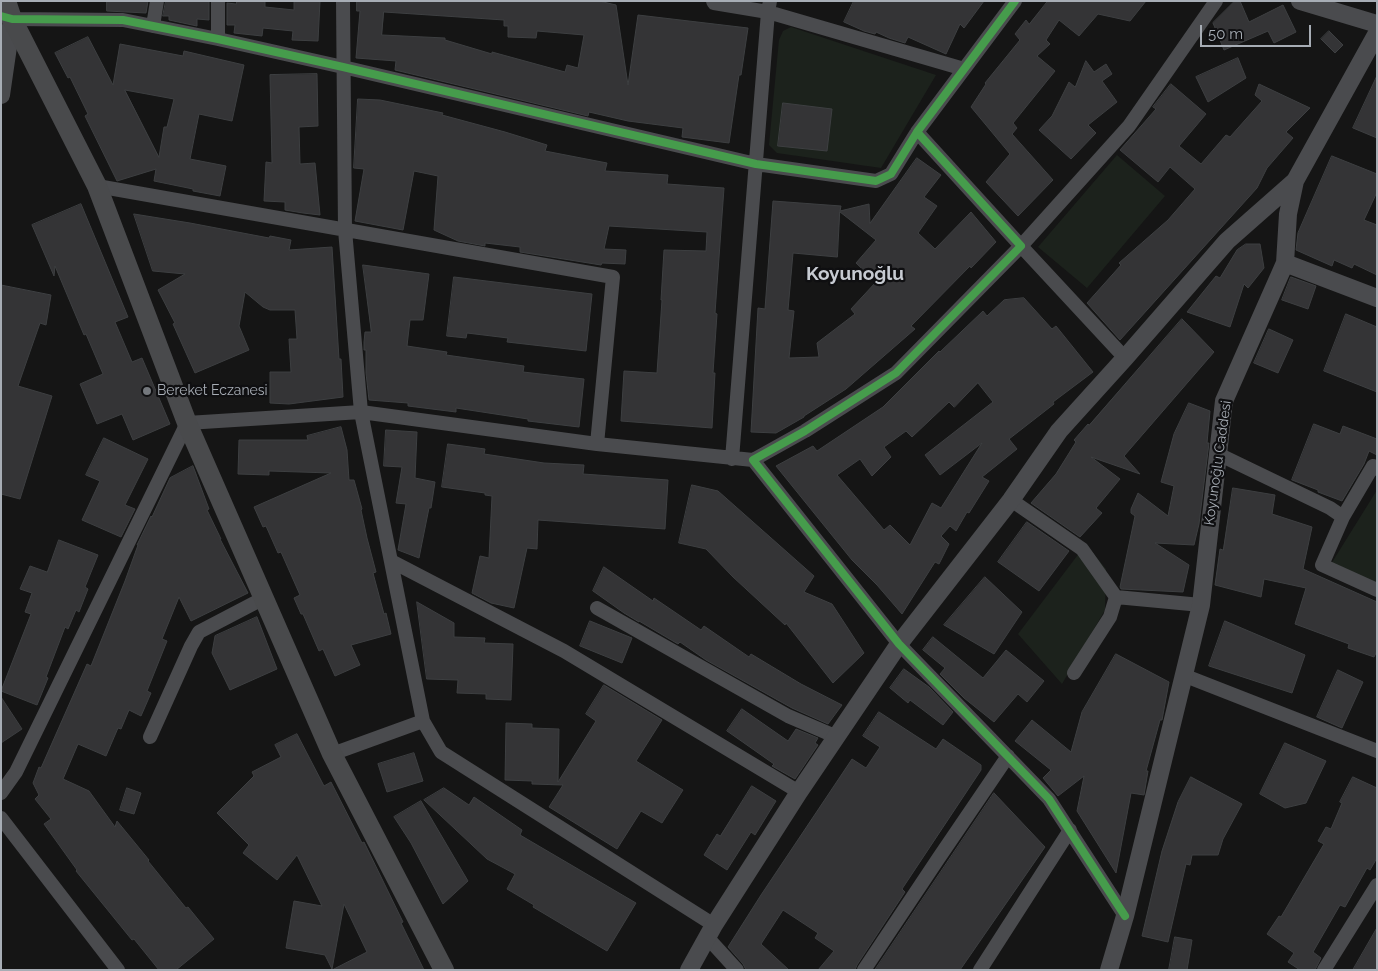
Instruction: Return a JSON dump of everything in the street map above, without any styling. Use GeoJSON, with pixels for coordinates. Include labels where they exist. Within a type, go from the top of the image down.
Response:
{"type":"FeatureCollection","features":[{"type":"Feature","properties":{"kind":"main road"},"geometry":{"type":"LineString","coordinates":[[6,12],[96,186],[187,423],[332,754],[444,970]]}},
{"type":"Feature","properties":{"kind":"street"},"geometry":{"type":"LineString","coordinates":[[153,26],[157,1]]}},
{"type":"Feature","properties":{"kind":"street"},"geometry":{"type":"LineString","coordinates":[[218,1],[218,39]]}},
{"type":"Feature","properties":{"kind":"street"},"geometry":{"type":"LineString","coordinates":[[343,1],[345,230],[361,412],[423,721],[441,752],[711,931],[737,970]]}},
{"type":"Feature","properties":{"kind":"street"},"geometry":{"type":"LineString","coordinates":[[1,95],[6,12],[123,20],[343,67],[756,164],[876,181],[891,174],[917,132],[1015,1]]}},
{"type":"Feature","properties":{"kind":"street"},"geometry":{"type":"LineString","coordinates":[[1,793],[21,763],[187,423],[361,412],[596,444],[753,460],[805,431],[896,373],[1021,246],[1129,126],[1216,1]]}},
{"type":"Feature","properties":{"kind":"street"},"geometry":{"type":"LineString","coordinates":[[1300,1],[1377,24]]}},
{"type":"Feature","properties":{"kind":"street"},"geometry":{"type":"LineString","coordinates":[[709,2],[769,7],[964,69]]}},
{"type":"Feature","properties":{"kind":"street"},"geometry":{"type":"LineString","coordinates":[[732,459],[769,7]]}},
{"type":"Feature","properties":{"kind":"street","name":"Koyunoğlu Caddesi"},"geometry":{"type":"LineString","coordinates":[[1109,970],[1125,916],[1201,605],[1224,401],[1285,263],[1288,214],[1295,181],[1377,33]]}},
{"type":"Feature","properties":{"kind":"street"},"geometry":{"type":"LineString","coordinates":[[917,132],[1125,358]]}},
{"type":"Feature","properties":{"kind":"street"},"geometry":{"type":"LineString","coordinates":[[689,970],[711,931],[799,792],[899,644],[1011,500],[1059,431],[1227,241],[1295,181]]}},
{"type":"Feature","properties":{"kind":"street"},"geometry":{"type":"LineString","coordinates":[[96,186],[612,277],[596,444]]}},
{"type":"Feature","properties":{"kind":"street"},"geometry":{"type":"LineString","coordinates":[[1285,263],[1377,298]]}},
{"type":"Feature","properties":{"kind":"street"},"geometry":{"type":"LineString","coordinates":[[1218,454],[1330,508],[1343,517]]}},
{"type":"Feature","properties":{"kind":"street"},"geometry":{"type":"LineString","coordinates":[[753,460],[899,644],[1049,798],[1125,916]]}},
{"type":"Feature","properties":{"kind":"street"},"geometry":{"type":"LineString","coordinates":[[1377,469],[1373,466],[1343,517],[1322,564],[1377,590]]}},
{"type":"Feature","properties":{"kind":"street"},"geometry":{"type":"LineString","coordinates":[[1011,500],[1082,549],[1116,597],[1201,605]]}},
{"type":"Feature","properties":{"kind":"street"},"geometry":{"type":"LineString","coordinates":[[391,561],[564,651],[799,792]]}},
{"type":"Feature","properties":{"kind":"street"},"geometry":{"type":"LineString","coordinates":[[1074,673],[1110,617],[1116,597]]}},
{"type":"Feature","properties":{"kind":"street"},"geometry":{"type":"LineString","coordinates":[[150,737],[199,632],[264,598]]}},
{"type":"Feature","properties":{"kind":"street"},"geometry":{"type":"LineString","coordinates":[[596,608],[788,716],[837,736]]}},
{"type":"Feature","properties":{"kind":"street"},"geometry":{"type":"LineString","coordinates":[[1183,675],[1377,751]]}},
{"type":"Feature","properties":{"kind":"street"},"geometry":{"type":"LineString","coordinates":[[332,754],[423,721]]}},
{"type":"Feature","properties":{"kind":"street"},"geometry":{"type":"LineString","coordinates":[[864,970],[1008,756]]}},
{"type":"Feature","properties":{"kind":"street"},"geometry":{"type":"LineString","coordinates":[[1,818],[118,970]]}},
{"type":"Feature","properties":{"kind":"street"},"geometry":{"type":"LineString","coordinates":[[980,970],[1070,830]]}},
{"type":"Feature","properties":{"kind":"street"},"geometry":{"type":"LineString","coordinates":[[1324,970],[1377,885]]}},
{"type":"Feature","properties":{"kind":"shaded area"},"geometry":{"type":"Polygon","coordinates":[[[791,27],[936,75],[881,168],[777,153],[769,145],[779,40],[783,31],[791,27]]]}},
{"type":"Feature","properties":{"kind":"shaded area"},"geometry":{"type":"Polygon","coordinates":[[[1117,155],[1165,196],[1087,288],[1038,247],[1117,155]]]}},
{"type":"Feature","properties":{"kind":"shaded area"},"geometry":{"type":"Polygon","coordinates":[[[1377,490],[1377,595],[1326,572],[1377,490]]]}},
{"type":"Feature","properties":{"kind":"shaded area"},"geometry":{"type":"Polygon","coordinates":[[[1086,544],[1106,569],[1105,610],[1062,684],[1018,634],[1086,544]]]}},
{"type":"Feature","properties":{"kind":"building"},"geometry":{"type":"Polygon","coordinates":[[[107,1],[148,1],[146,13],[107,11],[107,1]]]}},
{"type":"Feature","properties":{"kind":"building"},"geometry":{"type":"Polygon","coordinates":[[[166,1],[209,1],[209,20],[197,19],[197,26],[169,20],[169,16],[163,16],[166,1]]]}},
{"type":"Feature","properties":{"kind":"building"},"geometry":{"type":"Polygon","coordinates":[[[237,1],[265,1],[265,7],[294,10],[294,1],[320,1],[318,41],[292,40],[293,31],[263,28],[262,36],[234,33],[235,25],[227,25],[227,3],[236,4],[237,1]]]}},
{"type":"Feature","properties":{"kind":"building"},"geometry":{"type":"Polygon","coordinates":[[[357,1],[599,1],[616,5],[628,85],[638,15],[748,28],[729,143],[682,137],[683,128],[628,121],[589,112],[588,116],[395,70],[396,61],[356,58],[360,11],[357,11],[357,1]],[[384,12],[382,35],[445,38],[445,40],[492,54],[492,52],[565,72],[567,65],[578,68],[584,35],[537,31],[536,38],[508,37],[508,26],[504,26],[504,20],[384,12]]]}},
{"type":"Feature","properties":{"kind":"building"},"geometry":{"type":"Polygon","coordinates":[[[854,1],[984,1],[964,28],[960,24],[946,54],[908,37],[905,43],[876,32],[875,34],[864,31],[844,22],[854,1]]]}},
{"type":"Feature","properties":{"kind":"building"},"geometry":{"type":"Polygon","coordinates":[[[1048,1],[1146,1],[1130,21],[1098,14],[1079,36],[1059,20],[1046,40],[1050,44],[1037,56],[1055,71],[1013,123],[1017,128],[1012,134],[1053,180],[1018,216],[986,182],[1010,154],[971,107],[985,83],[1020,40],[1015,34],[1026,20],[1029,24],[1048,1]]]}},
{"type":"Feature","properties":{"kind":"building"},"geometry":{"type":"Polygon","coordinates":[[[1235,1],[1240,1],[1249,22],[1283,5],[1296,32],[1274,43],[1268,31],[1224,50],[1213,23],[1235,1]]]}},
{"type":"Feature","properties":{"kind":"building"},"geometry":{"type":"Polygon","coordinates":[[[1329,31],[1343,45],[1335,53],[1321,39],[1329,31]]]}},
{"type":"Feature","properties":{"kind":"building"},"geometry":{"type":"Polygon","coordinates":[[[88,37],[113,85],[120,44],[183,56],[184,51],[244,65],[232,121],[199,114],[190,159],[226,166],[220,196],[154,181],[156,169],[117,181],[85,116],[88,114],[70,77],[68,78],[55,53],[88,37]],[[125,90],[159,157],[164,127],[167,127],[174,99],[125,90]]]}},
{"type":"Feature","properties":{"kind":"building"},"geometry":{"type":"Polygon","coordinates":[[[1238,58],[1246,78],[1208,102],[1196,77],[1238,58]]]}},
{"type":"Feature","properties":{"kind":"building"},"geometry":{"type":"Polygon","coordinates":[[[1086,61],[1094,72],[1106,64],[1112,74],[1102,81],[1117,102],[1088,125],[1096,133],[1071,159],[1039,130],[1052,116],[1069,82],[1075,87],[1086,61]]]}},
{"type":"Feature","properties":{"kind":"building"},"geometry":{"type":"Polygon","coordinates":[[[317,74],[318,126],[299,127],[300,164],[315,163],[320,215],[285,210],[285,202],[264,201],[266,162],[272,163],[270,75],[317,74]]]}},
{"type":"Feature","properties":{"kind":"building"},"geometry":{"type":"Polygon","coordinates":[[[1377,76],[1377,138],[1353,128],[1377,76]]]}},
{"type":"Feature","properties":{"kind":"building"},"geometry":{"type":"Polygon","coordinates":[[[1171,84],[1206,114],[1179,146],[1201,164],[1226,135],[1230,137],[1262,101],[1255,95],[1259,84],[1310,108],[1286,132],[1293,138],[1267,168],[1257,188],[1120,340],[1087,303],[1121,265],[1119,263],[1168,220],[1195,189],[1170,167],[1158,182],[1120,150],[1156,109],[1153,107],[1171,84]]]}},
{"type":"Feature","properties":{"kind":"building"},"geometry":{"type":"Polygon","coordinates":[[[358,99],[380,100],[443,113],[442,115],[547,145],[545,151],[607,163],[605,171],[668,175],[667,184],[724,188],[715,313],[717,314],[712,428],[621,421],[624,371],[657,373],[664,250],[706,251],[707,232],[609,226],[604,249],[626,250],[625,264],[602,263],[601,265],[520,252],[520,247],[485,243],[485,246],[458,241],[434,230],[438,176],[414,171],[403,230],[355,221],[364,169],[354,168],[358,99]]]}},
{"type":"Feature","properties":{"kind":"building"},"geometry":{"type":"Polygon","coordinates":[[[783,103],[832,109],[827,151],[778,146],[783,103]]]}},
{"type":"Feature","properties":{"kind":"building"},"geometry":{"type":"Polygon","coordinates":[[[1332,156],[1377,174],[1377,192],[1364,220],[1377,225],[1377,275],[1354,264],[1352,268],[1334,260],[1332,266],[1296,250],[1298,233],[1332,156]]]}},
{"type":"Feature","properties":{"kind":"building"},"geometry":{"type":"Polygon","coordinates":[[[917,158],[941,175],[924,197],[937,206],[918,233],[935,249],[971,212],[996,242],[911,326],[915,329],[846,389],[776,433],[751,432],[758,308],[765,309],[773,201],[841,206],[840,211],[869,204],[870,223],[917,158]],[[840,212],[837,257],[793,253],[788,310],[794,311],[789,358],[819,357],[817,343],[855,314],[851,309],[876,282],[856,263],[876,240],[840,212]]]}},
{"type":"Feature","properties":{"kind":"building"},"geometry":{"type":"Polygon","coordinates":[[[81,204],[128,317],[115,322],[132,362],[142,358],[170,424],[133,440],[122,414],[97,424],[80,384],[103,374],[86,334],[84,335],[55,266],[54,276],[32,225],[81,204]]]}},
{"type":"Feature","properties":{"kind":"building"},"geometry":{"type":"Polygon","coordinates":[[[134,214],[269,238],[270,236],[291,240],[289,250],[332,247],[343,397],[289,404],[270,403],[270,372],[291,372],[289,339],[297,339],[295,310],[270,310],[263,307],[245,292],[239,326],[249,350],[195,373],[173,324],[175,323],[158,290],[185,274],[153,271],[134,214]]]}},
{"type":"Feature","properties":{"kind":"building"},"geometry":{"type":"Polygon","coordinates":[[[1246,244],[1260,244],[1264,268],[1248,288],[1244,284],[1230,327],[1187,312],[1216,276],[1220,278],[1237,250],[1246,244]]]}},
{"type":"Feature","properties":{"kind":"building"},"geometry":{"type":"Polygon","coordinates":[[[363,265],[429,274],[423,320],[410,320],[407,346],[447,352],[446,355],[524,366],[523,372],[584,379],[579,427],[528,421],[528,419],[456,408],[456,412],[408,406],[408,403],[369,400],[364,342],[365,332],[371,332],[363,265]]]}},
{"type":"Feature","properties":{"kind":"building"},"geometry":{"type":"Polygon","coordinates":[[[454,277],[592,294],[586,351],[507,342],[508,338],[467,333],[466,338],[447,336],[454,277]]]}},
{"type":"Feature","properties":{"kind":"building"},"geometry":{"type":"Polygon","coordinates":[[[1291,277],[1316,286],[1308,309],[1282,300],[1291,277]]]}},
{"type":"Feature","properties":{"kind":"building"},"geometry":{"type":"Polygon","coordinates":[[[1,285],[51,295],[46,325],[40,323],[18,386],[52,396],[20,499],[1,494],[1,285]]]}},
{"type":"Feature","properties":{"kind":"building"},"geometry":{"type":"Polygon","coordinates":[[[1024,298],[1052,329],[1056,326],[1093,372],[1009,439],[1017,449],[982,477],[989,481],[956,531],[950,526],[941,536],[949,544],[939,564],[935,562],[902,614],[852,560],[776,466],[813,446],[817,451],[883,407],[939,351],[983,311],[987,316],[1004,300],[1024,298]],[[978,383],[954,407],[949,402],[912,437],[906,431],[884,447],[891,457],[872,476],[860,459],[837,475],[884,530],[890,525],[910,545],[932,503],[941,508],[982,443],[940,475],[925,455],[993,402],[978,383]]]}},
{"type":"Feature","properties":{"kind":"building"},"geometry":{"type":"Polygon","coordinates":[[[1346,314],[1377,327],[1377,392],[1324,371],[1346,314]]]}},
{"type":"Feature","properties":{"kind":"building"},"geometry":{"type":"Polygon","coordinates":[[[1182,319],[1214,352],[1124,456],[1140,474],[1091,457],[1120,479],[1096,508],[1102,513],[1080,537],[1031,503],[1056,474],[1076,442],[1074,440],[1182,319]]]}},
{"type":"Feature","properties":{"kind":"building"},"geometry":{"type":"Polygon","coordinates":[[[1269,329],[1293,340],[1278,373],[1254,363],[1269,329]]]}},
{"type":"Feature","properties":{"kind":"building"},"geometry":{"type":"Polygon","coordinates":[[[1189,403],[1210,411],[1207,443],[1209,443],[1199,524],[1194,545],[1155,543],[1189,565],[1183,592],[1121,589],[1135,516],[1131,513],[1131,509],[1138,493],[1168,516],[1174,486],[1161,482],[1174,434],[1189,403]]]}},
{"type":"Feature","properties":{"kind":"building"},"geometry":{"type":"Polygon","coordinates":[[[1314,424],[1340,434],[1343,426],[1377,439],[1377,455],[1369,451],[1364,464],[1342,501],[1292,480],[1314,424]]]}},
{"type":"Feature","properties":{"kind":"building"},"geometry":{"type":"Polygon","coordinates":[[[341,427],[347,450],[349,480],[354,480],[362,509],[376,572],[373,573],[391,634],[351,645],[360,665],[335,676],[323,649],[319,651],[294,598],[300,595],[281,552],[278,553],[266,526],[263,527],[254,507],[331,473],[269,471],[269,475],[238,474],[239,440],[308,440],[307,436],[341,427]]]}},
{"type":"Feature","properties":{"kind":"building"},"geometry":{"type":"Polygon","coordinates":[[[386,430],[417,432],[415,478],[435,482],[419,558],[398,550],[406,504],[396,503],[402,467],[384,466],[386,430]]]}},
{"type":"Feature","properties":{"kind":"building"},"geometry":{"type":"Polygon","coordinates":[[[104,438],[148,459],[125,505],[135,509],[121,537],[82,520],[100,481],[86,475],[104,438]]]}},
{"type":"Feature","properties":{"kind":"building"},"geometry":{"type":"Polygon","coordinates":[[[448,444],[485,449],[484,454],[544,463],[584,465],[583,474],[668,480],[665,529],[538,520],[537,549],[527,548],[514,608],[491,603],[472,593],[480,556],[489,558],[492,496],[485,495],[485,493],[442,487],[448,444]]]}},
{"type":"Feature","properties":{"kind":"building"},"geometry":{"type":"Polygon","coordinates":[[[193,466],[209,509],[207,510],[248,593],[191,621],[179,597],[162,639],[167,641],[147,691],[151,693],[141,716],[129,710],[121,729],[118,728],[106,756],[78,744],[63,779],[89,791],[115,827],[117,821],[186,908],[188,907],[214,939],[176,970],[159,970],[76,871],[44,824],[51,819],[35,799],[39,795],[33,783],[87,664],[91,666],[125,581],[137,545],[170,478],[193,466]]]}},
{"type":"Feature","properties":{"kind":"building"},"geometry":{"type":"Polygon","coordinates":[[[692,485],[718,491],[814,576],[804,592],[832,604],[864,653],[833,683],[786,623],[785,625],[706,549],[679,543],[692,485]]]}},
{"type":"Feature","properties":{"kind":"building"},"geometry":{"type":"Polygon","coordinates":[[[1233,488],[1275,495],[1272,514],[1312,527],[1303,569],[1377,602],[1377,651],[1374,657],[1348,648],[1349,644],[1295,624],[1306,588],[1264,579],[1261,597],[1215,585],[1220,549],[1223,550],[1233,488]]]}},
{"type":"Feature","properties":{"kind":"building"},"geometry":{"type":"Polygon","coordinates":[[[1027,522],[1069,551],[1039,591],[998,562],[1027,522]]]}},
{"type":"Feature","properties":{"kind":"building"},"geometry":{"type":"Polygon","coordinates":[[[59,540],[98,555],[85,587],[88,589],[79,612],[76,610],[68,629],[65,627],[37,705],[1,691],[31,614],[25,612],[32,593],[20,589],[30,566],[47,572],[59,540]]]}},
{"type":"Feature","properties":{"kind":"building"},"geometry":{"type":"Polygon","coordinates":[[[604,567],[653,601],[654,598],[701,630],[704,626],[749,657],[751,654],[801,684],[842,705],[828,724],[792,708],[706,660],[680,642],[678,644],[639,622],[593,591],[604,567]]]}},
{"type":"Feature","properties":{"kind":"building"},"geometry":{"type":"Polygon","coordinates":[[[985,577],[1022,612],[994,654],[944,625],[985,577]]]}},
{"type":"Feature","properties":{"kind":"building"},"geometry":{"type":"Polygon","coordinates":[[[417,602],[454,623],[454,637],[485,638],[484,643],[513,644],[511,700],[486,699],[486,694],[457,693],[458,680],[427,679],[417,602]]]}},
{"type":"Feature","properties":{"kind":"building"},"geometry":{"type":"Polygon","coordinates":[[[257,617],[277,669],[230,690],[212,653],[215,636],[257,617]]]}},
{"type":"Feature","properties":{"kind":"building"},"geometry":{"type":"Polygon","coordinates":[[[590,621],[632,638],[622,663],[580,646],[590,621]]]}},
{"type":"Feature","properties":{"kind":"building"},"geometry":{"type":"Polygon","coordinates":[[[1225,621],[1305,655],[1292,693],[1209,666],[1225,621]]]}},
{"type":"Feature","properties":{"kind":"building"},"geometry":{"type":"Polygon","coordinates":[[[933,637],[983,678],[1006,650],[1044,681],[1027,702],[1018,694],[994,722],[964,698],[940,674],[945,668],[923,650],[933,637]]]}},
{"type":"Feature","properties":{"kind":"building"},"geometry":{"type":"Polygon","coordinates":[[[1116,654],[1169,682],[1162,720],[1160,720],[1146,771],[1148,771],[1144,795],[1131,793],[1116,873],[1077,811],[1084,776],[1058,796],[1043,778],[1051,770],[1015,741],[1032,720],[1071,752],[1082,712],[1116,654]]]}},
{"type":"Feature","properties":{"kind":"building"},"geometry":{"type":"Polygon","coordinates":[[[904,669],[929,687],[953,712],[943,725],[910,700],[908,703],[890,688],[904,669]]]}},
{"type":"Feature","properties":{"kind":"building"},"geometry":{"type":"Polygon","coordinates":[[[1338,670],[1363,682],[1342,728],[1317,717],[1338,670]]]}},
{"type":"Feature","properties":{"kind":"building"},"geometry":{"type":"Polygon","coordinates":[[[604,685],[662,720],[636,761],[683,790],[662,823],[641,811],[617,849],[549,807],[563,785],[532,784],[532,781],[505,780],[506,723],[532,724],[532,728],[559,729],[558,782],[596,721],[586,714],[604,685]]]}},
{"type":"Feature","properties":{"kind":"building"},"geometry":{"type":"Polygon","coordinates":[[[1,697],[22,729],[1,743],[1,697]]]}},
{"type":"Feature","properties":{"kind":"building"},"geometry":{"type":"Polygon","coordinates":[[[742,709],[788,741],[796,729],[818,738],[815,743],[818,745],[795,779],[772,766],[774,764],[727,731],[742,709]]]}},
{"type":"Feature","properties":{"kind":"building"},"geometry":{"type":"Polygon","coordinates":[[[879,712],[936,749],[943,739],[981,765],[981,770],[902,889],[905,892],[855,970],[818,970],[834,951],[815,938],[818,933],[783,910],[761,944],[789,970],[746,970],[728,947],[852,759],[866,768],[880,747],[863,736],[879,712]]]}},
{"type":"Feature","properties":{"kind":"building"},"geometry":{"type":"Polygon","coordinates":[[[297,734],[324,786],[331,782],[362,843],[364,842],[424,970],[332,970],[367,952],[344,904],[332,969],[325,955],[286,948],[294,901],[322,906],[297,855],[277,880],[243,853],[249,845],[217,813],[254,776],[252,772],[281,757],[275,745],[297,734]]]}},
{"type":"Feature","properties":{"kind":"building"},"geometry":{"type":"Polygon","coordinates":[[[1285,743],[1326,761],[1306,803],[1285,808],[1260,794],[1285,743]]]}},
{"type":"Feature","properties":{"kind":"building"},"geometry":{"type":"Polygon","coordinates":[[[414,753],[423,781],[387,792],[378,764],[414,753]]]}},
{"type":"Feature","properties":{"kind":"building"},"geometry":{"type":"Polygon","coordinates":[[[1191,777],[1242,804],[1223,839],[1218,855],[1192,855],[1190,865],[1186,864],[1168,942],[1142,936],[1162,851],[1178,802],[1191,777]]]}},
{"type":"Feature","properties":{"kind":"building"},"geometry":{"type":"Polygon","coordinates":[[[1353,777],[1377,788],[1377,858],[1370,870],[1367,868],[1345,907],[1340,905],[1313,952],[1321,958],[1315,970],[1300,970],[1288,962],[1294,953],[1267,934],[1279,916],[1281,917],[1324,844],[1318,841],[1326,827],[1331,829],[1342,803],[1340,802],[1353,777]]]}},
{"type":"Feature","properties":{"kind":"building"},"geometry":{"type":"Polygon","coordinates":[[[752,786],[776,801],[755,835],[751,832],[727,870],[704,855],[717,834],[720,836],[752,786]]]}},
{"type":"Feature","properties":{"kind":"building"},"geometry":{"type":"Polygon","coordinates":[[[127,788],[141,793],[134,814],[120,810],[127,788]]]}},
{"type":"Feature","properties":{"kind":"building"},"geometry":{"type":"Polygon","coordinates":[[[444,788],[469,805],[474,797],[522,830],[520,835],[636,903],[607,951],[533,907],[534,905],[507,889],[515,874],[487,859],[424,800],[444,788]]]}},
{"type":"Feature","properties":{"kind":"building"},"geometry":{"type":"Polygon","coordinates":[[[994,793],[1045,847],[960,970],[875,970],[994,793]]]}},
{"type":"Feature","properties":{"kind":"building"},"geometry":{"type":"Polygon","coordinates":[[[421,801],[468,881],[443,904],[411,843],[394,817],[421,801]]]}},
{"type":"Feature","properties":{"kind":"building"},"geometry":{"type":"Polygon","coordinates":[[[1377,928],[1377,970],[1353,970],[1377,928]]]}},
{"type":"Feature","properties":{"kind":"building"},"geometry":{"type":"Polygon","coordinates":[[[1175,937],[1192,940],[1187,970],[1169,970],[1175,937]]]}},
{"type":"Feature","properties":{"kind":"cycle path"},"geometry":{"type":"LineString","coordinates":[[1,16],[12,19],[123,20],[343,67],[756,164],[876,181],[891,174],[917,132],[1015,1]]}},
{"type":"Feature","properties":{"kind":"cycle path"},"geometry":{"type":"LineString","coordinates":[[917,132],[1021,246],[896,373],[805,431],[753,460],[899,644],[1049,799],[1125,916]]}},
{"type":"Feature","properties":{"kind":"place","name":"Bereket Eczanesi"},"geometry":{"type":"Point","coordinates":[147,391]}},
{"type":"Feature","properties":{"kind":"district","name":"Koyunoğlu"},"geometry":{"type":"Point","coordinates":[855,274]}}]}
